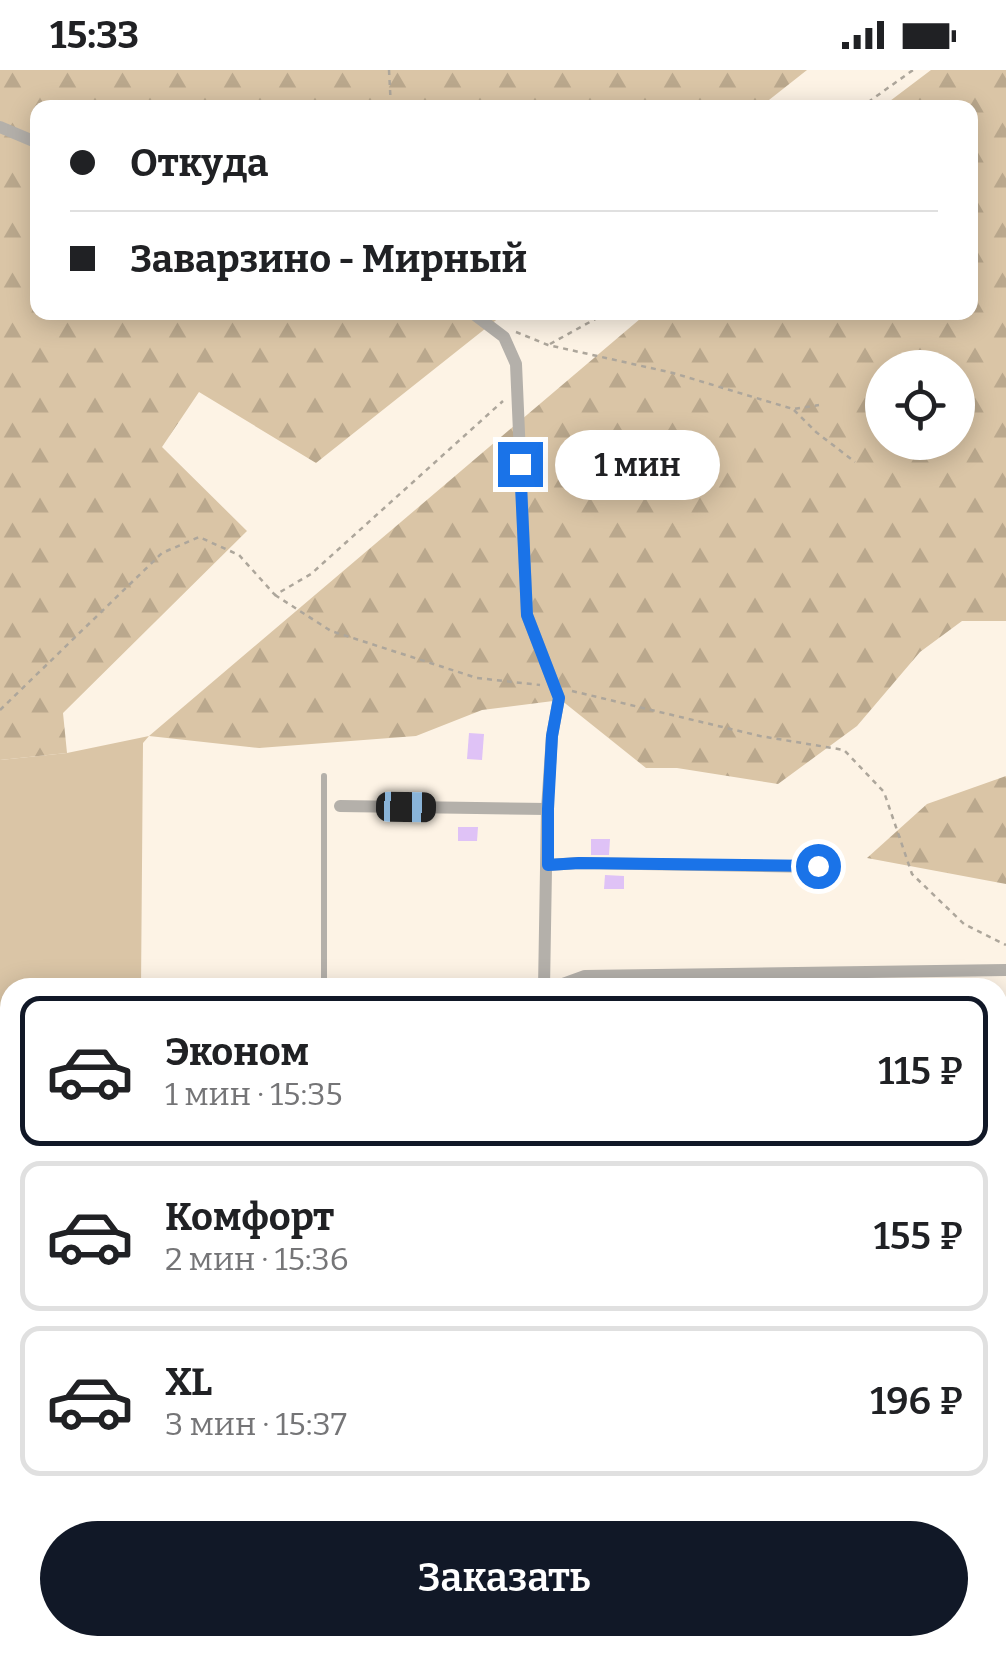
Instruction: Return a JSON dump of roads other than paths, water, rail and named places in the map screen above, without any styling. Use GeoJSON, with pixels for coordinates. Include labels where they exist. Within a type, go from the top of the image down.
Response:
{"type":"FeatureCollection","features":[{"type":"Feature","properties":{"kind":"street"},"geometry":{"type":"LineString","coordinates":[[0,127],[30,140]]}},
{"type":"Feature","properties":{"kind":"street"},"geometry":{"type":"LineString","coordinates":[[482,320],[504,337],[516,364],[527,615],[554,687],[558,709],[552,736],[548,809],[544,978]]}},
{"type":"Feature","properties":{"kind":"street"},"geometry":{"type":"LineString","coordinates":[[340,806],[548,809]]}},
{"type":"Feature","properties":{"kind":"street"},"geometry":{"type":"LineString","coordinates":[[548,865],[818,866]]}},
{"type":"Feature","properties":{"kind":"street"},"geometry":{"type":"LineString","coordinates":[[580,978],[1006,970]]}},
{"type":"Feature","properties":{"kind":"lane"},"geometry":{"type":"LineString","coordinates":[[324,776],[324,978]]}}]}
